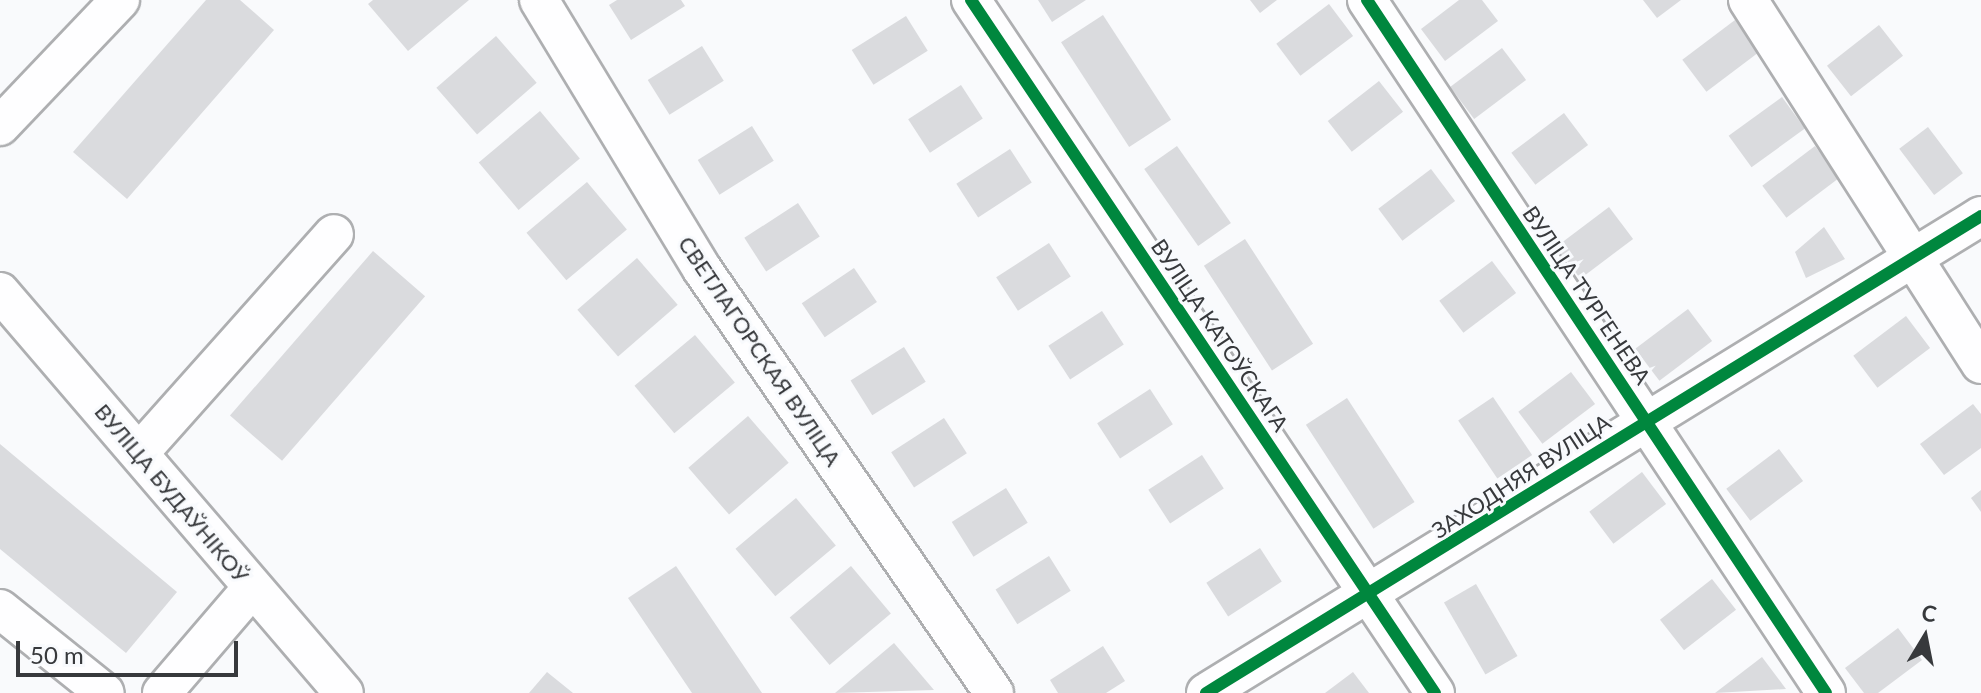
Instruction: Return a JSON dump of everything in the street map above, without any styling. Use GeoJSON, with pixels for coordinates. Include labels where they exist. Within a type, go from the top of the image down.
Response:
{"type":"FeatureCollection","features":[{"type":"Feature","properties":{"kind":"street"},"geometry":{"type":"LineString","coordinates":[[0,126],[120,0]]}},
{"type":"Feature","properties":{"kind":"street","name":"СВЕТЛАГОРСКАЯ ВУЛІЦА"},"geometry":{"type":"LineString","coordinates":[[539,0],[702,269],[994,693]]}},
{"type":"Feature","properties":{"kind":"street","name":"ВУЛІЦА КАТОЎСКАГА"},"geometry":{"type":"LineString","coordinates":[[971,0],[1435,693]]}},
{"type":"Feature","properties":{"kind":"street","name":"ВУЛІЦА ТУРГЕНЕВА"},"geometry":{"type":"LineString","coordinates":[[1367,0],[1826,693]]}},
{"type":"Feature","properties":{"kind":"street"},"geometry":{"type":"LineString","coordinates":[[1748,0],[1912,262],[1981,364]]}},
{"type":"Feature","properties":{"kind":"street","name":"ЗАХОДНЯЯ ВУЛІЦА"},"geometry":{"type":"LineString","coordinates":[[1206,693],[1371,596],[1645,419],[1912,262],[1981,216]]}},
{"type":"Feature","properties":{"kind":"street"},"geometry":{"type":"LineString","coordinates":[[139,453],[334,234]]}},
{"type":"Feature","properties":{"kind":"street","name":"ВУЛІЦА БУДАЎНІКОЎ"},"geometry":{"type":"LineString","coordinates":[[0,292],[344,693]]}},
{"type":"Feature","properties":{"kind":"street"},"geometry":{"type":"LineString","coordinates":[[162,693],[252,588]]}},
{"type":"Feature","properties":{"kind":"street"},"geometry":{"type":"LineString","coordinates":[[0,609],[105,693]]}},
{"type":"Feature","properties":{"kind":"building"},"geometry":{"type":"Polygon","coordinates":[[[206,0],[240,0],[274,30],[127,199],[73,152],[206,0]]]}},
{"type":"Feature","properties":{"kind":"building"},"geometry":{"type":"Polygon","coordinates":[[[373,0],[469,0],[408,51],[368,4],[373,0]]]}},
{"type":"Feature","properties":{"kind":"building"},"geometry":{"type":"Polygon","coordinates":[[[617,0],[681,0],[685,6],[631,40],[609,5],[617,0]]]}},
{"type":"Feature","properties":{"kind":"building"},"geometry":{"type":"Polygon","coordinates":[[[1038,0],[1086,0],[1052,22],[1038,0]]]}},
{"type":"Feature","properties":{"kind":"building"},"geometry":{"type":"Polygon","coordinates":[[[1250,0],[1277,0],[1260,13],[1250,0]]]}},
{"type":"Feature","properties":{"kind":"building"},"geometry":{"type":"Polygon","coordinates":[[[1459,0],[1482,0],[1498,21],[1445,61],[1421,29],[1459,0]]]}},
{"type":"Feature","properties":{"kind":"building"},"geometry":{"type":"Polygon","coordinates":[[[1643,0],[1681,0],[1657,18],[1643,0]]]}},
{"type":"Feature","properties":{"kind":"building"},"geometry":{"type":"Polygon","coordinates":[[[1329,4],[1353,36],[1300,76],[1276,44],[1329,4]]]}},
{"type":"Feature","properties":{"kind":"building"},"geometry":{"type":"Polygon","coordinates":[[[1103,15],[1171,120],[1129,147],[1061,42],[1103,15]]]}},
{"type":"Feature","properties":{"kind":"building"},"geometry":{"type":"Polygon","coordinates":[[[906,16],[928,51],[873,85],[852,50],[906,16]]]}},
{"type":"Feature","properties":{"kind":"building"},"geometry":{"type":"Polygon","coordinates":[[[1735,20],[1759,52],[1706,92],[1682,60],[1735,20]]]}},
{"type":"Feature","properties":{"kind":"building"},"geometry":{"type":"Polygon","coordinates":[[[1879,25],[1903,56],[1851,96],[1827,66],[1879,25]]]}},
{"type":"Feature","properties":{"kind":"building"},"geometry":{"type":"Polygon","coordinates":[[[496,36],[537,83],[477,135],[436,88],[496,36]]]}},
{"type":"Feature","properties":{"kind":"building"},"geometry":{"type":"Polygon","coordinates":[[[702,46],[724,81],[669,115],[648,80],[702,46]]]}},
{"type":"Feature","properties":{"kind":"building"},"geometry":{"type":"Polygon","coordinates":[[[1502,48],[1526,80],[1474,119],[1450,87],[1502,48]]]}},
{"type":"Feature","properties":{"kind":"building"},"geometry":{"type":"Polygon","coordinates":[[[1379,81],[1403,112],[1352,152],[1328,121],[1379,81]]]}},
{"type":"Feature","properties":{"kind":"building"},"geometry":{"type":"Polygon","coordinates":[[[961,85],[983,119],[930,153],[908,119],[961,85]]]}},
{"type":"Feature","properties":{"kind":"building"},"geometry":{"type":"Polygon","coordinates":[[[1782,97],[1805,129],[1752,167],[1729,136],[1782,97]]]}},
{"type":"Feature","properties":{"kind":"building"},"geometry":{"type":"Polygon","coordinates":[[[540,111],[580,158],[519,210],[479,162],[540,111]]]}},
{"type":"Feature","properties":{"kind":"building"},"geometry":{"type":"Polygon","coordinates":[[[1564,113],[1588,145],[1535,185],[1511,153],[1564,113]]]}},
{"type":"Feature","properties":{"kind":"building"},"geometry":{"type":"Polygon","coordinates":[[[752,126],[774,161],[719,195],[698,160],[752,126]]]}},
{"type":"Feature","properties":{"kind":"building"},"geometry":{"type":"Polygon","coordinates":[[[1928,127],[1963,173],[1934,195],[1899,149],[1928,127]]]}},
{"type":"Feature","properties":{"kind":"building"},"geometry":{"type":"Polygon","coordinates":[[[1177,146],[1231,223],[1198,246],[1144,169],[1177,146]]]}},
{"type":"Feature","properties":{"kind":"building"},"geometry":{"type":"Polygon","coordinates":[[[1815,146],[1839,178],[1786,218],[1762,186],[1815,146]]]}},
{"type":"Feature","properties":{"kind":"building"},"geometry":{"type":"Polygon","coordinates":[[[1010,149],[1032,183],[978,217],[956,184],[1010,149]]]}},
{"type":"Feature","properties":{"kind":"building"},"geometry":{"type":"Polygon","coordinates":[[[1431,169],[1455,201],[1402,241],[1378,209],[1431,169]]]}},
{"type":"Feature","properties":{"kind":"building"},"geometry":{"type":"Polygon","coordinates":[[[587,182],[627,229],[566,280],[526,233],[587,182]]]}},
{"type":"Feature","properties":{"kind":"building"},"geometry":{"type":"Polygon","coordinates":[[[798,203],[820,237],[766,271],[744,238],[798,203]]]}},
{"type":"Feature","properties":{"kind":"building"},"geometry":{"type":"Polygon","coordinates":[[[1609,207],[1633,239],[1580,279],[1556,247],[1609,207]]]}},
{"type":"Feature","properties":{"kind":"building"},"geometry":{"type":"Polygon","coordinates":[[[1824,227],[1845,259],[1806,278],[1795,252],[1824,227]]]}},
{"type":"Feature","properties":{"kind":"building"},"geometry":{"type":"Polygon","coordinates":[[[1245,239],[1313,344],[1272,371],[1204,266],[1245,239]]]}},
{"type":"Feature","properties":{"kind":"building"},"geometry":{"type":"Polygon","coordinates":[[[1049,243],[1071,277],[1018,311],[996,277],[1049,243]]]}},
{"type":"Feature","properties":{"kind":"building"},"geometry":{"type":"Polygon","coordinates":[[[373,251],[425,296],[282,461],[230,416],[373,251]]]}},
{"type":"Feature","properties":{"kind":"building"},"geometry":{"type":"Polygon","coordinates":[[[637,258],[678,305],[618,357],[577,310],[637,258]]]}},
{"type":"Feature","properties":{"kind":"building"},"geometry":{"type":"Polygon","coordinates":[[[1492,261],[1516,293],[1463,333],[1439,301],[1492,261]]]}},
{"type":"Feature","properties":{"kind":"building"},"geometry":{"type":"Polygon","coordinates":[[[854,268],[877,302],[825,337],[802,303],[854,268]]]}},
{"type":"Feature","properties":{"kind":"building"},"geometry":{"type":"Polygon","coordinates":[[[1688,309],[1712,341],[1659,381],[1635,349],[1688,309]]]}},
{"type":"Feature","properties":{"kind":"building"},"geometry":{"type":"Polygon","coordinates":[[[1102,311],[1124,345],[1070,379],[1048,346],[1102,311]]]}},
{"type":"Feature","properties":{"kind":"building"},"geometry":{"type":"Polygon","coordinates":[[[1906,316],[1930,348],[1877,388],[1853,356],[1906,316]]]}},
{"type":"Feature","properties":{"kind":"building"},"geometry":{"type":"Polygon","coordinates":[[[695,335],[735,382],[674,433],[634,386],[695,335]]]}},
{"type":"Feature","properties":{"kind":"building"},"geometry":{"type":"Polygon","coordinates":[[[904,347],[926,382],[872,415],[851,380],[904,347]]]}},
{"type":"Feature","properties":{"kind":"building"},"geometry":{"type":"Polygon","coordinates":[[[1571,372],[1595,404],[1542,444],[1518,412],[1571,372]]]}},
{"type":"Feature","properties":{"kind":"building"},"geometry":{"type":"Polygon","coordinates":[[[1150,389],[1173,424],[1120,459],[1097,423],[1150,389]]]}},
{"type":"Feature","properties":{"kind":"building"},"geometry":{"type":"Polygon","coordinates":[[[1493,397],[1532,455],[1497,479],[1458,420],[1493,397]]]}},
{"type":"Feature","properties":{"kind":"building"},"geometry":{"type":"Polygon","coordinates":[[[1347,398],[1415,502],[1373,529],[1306,425],[1347,398]]]}},
{"type":"Feature","properties":{"kind":"building"},"geometry":{"type":"Polygon","coordinates":[[[1973,404],[1981,414],[1981,448],[1944,475],[1920,444],[1973,404]]]}},
{"type":"Feature","properties":{"kind":"building"},"geometry":{"type":"Polygon","coordinates":[[[748,416],[789,463],[729,515],[688,468],[748,416]]]}},
{"type":"Feature","properties":{"kind":"building"},"geometry":{"type":"Polygon","coordinates":[[[944,418],[967,453],[914,488],[891,452],[944,418]]]}},
{"type":"Feature","properties":{"kind":"building"},"geometry":{"type":"Polygon","coordinates":[[[0,444],[177,592],[126,653],[0,549],[0,444]]]}},
{"type":"Feature","properties":{"kind":"building"},"geometry":{"type":"Polygon","coordinates":[[[1779,449],[1803,481],[1750,521],[1726,489],[1779,449]]]}},
{"type":"Feature","properties":{"kind":"building"},"geometry":{"type":"Polygon","coordinates":[[[1202,455],[1224,489],[1170,523],[1148,490],[1202,455]]]}},
{"type":"Feature","properties":{"kind":"building"},"geometry":{"type":"Polygon","coordinates":[[[1642,472],[1666,504],[1613,544],[1589,512],[1642,472]]]}},
{"type":"Feature","properties":{"kind":"building"},"geometry":{"type":"Polygon","coordinates":[[[1006,488],[1028,523],[973,557],[952,522],[1006,488]]]}},
{"type":"Feature","properties":{"kind":"building"},"geometry":{"type":"Polygon","coordinates":[[[1981,490],[1981,512],[1971,498],[1981,490]]]}},
{"type":"Feature","properties":{"kind":"building"},"geometry":{"type":"Polygon","coordinates":[[[796,498],[836,545],[775,596],[735,549],[796,498]]]}},
{"type":"Feature","properties":{"kind":"building"},"geometry":{"type":"Polygon","coordinates":[[[1260,548],[1282,582],[1228,616],[1206,583],[1260,548]]]}},
{"type":"Feature","properties":{"kind":"building"},"geometry":{"type":"Polygon","coordinates":[[[1049,556],[1071,591],[1017,624],[996,589],[1049,556]]]}},
{"type":"Feature","properties":{"kind":"building"},"geometry":{"type":"Polygon","coordinates":[[[676,566],[762,693],[692,693],[628,598],[676,566]]]}},
{"type":"Feature","properties":{"kind":"building"},"geometry":{"type":"Polygon","coordinates":[[[851,566],[891,613],[830,665],[790,617],[851,566]]]}},
{"type":"Feature","properties":{"kind":"building"},"geometry":{"type":"Polygon","coordinates":[[[1712,579],[1736,610],[1684,650],[1660,620],[1712,579]]]}},
{"type":"Feature","properties":{"kind":"building"},"geometry":{"type":"Polygon","coordinates":[[[1476,584],[1518,656],[1485,674],[1444,602],[1476,584]]]}},
{"type":"Feature","properties":{"kind":"building"},"geometry":{"type":"Polygon","coordinates":[[[1898,628],[1922,660],[1878,693],[1864,693],[1845,668],[1898,628]]]}},
{"type":"Feature","properties":{"kind":"building"},"geometry":{"type":"Polygon","coordinates":[[[894,643],[934,690],[835,693],[894,643]]]}},
{"type":"Feature","properties":{"kind":"building"},"geometry":{"type":"Polygon","coordinates":[[[1103,646],[1125,681],[1106,693],[1058,693],[1050,680],[1103,646]]]}},
{"type":"Feature","properties":{"kind":"building"},"geometry":{"type":"Polygon","coordinates":[[[1762,657],[1786,689],[1715,693],[1762,657]]]}},
{"type":"Feature","properties":{"kind":"building"},"geometry":{"type":"Polygon","coordinates":[[[547,672],[573,693],[529,693],[547,672]]]}},
{"type":"Feature","properties":{"kind":"building"},"geometry":{"type":"Polygon","coordinates":[[[1353,672],[1369,693],[1325,693],[1353,672]]]}},
{"type":"Feature","properties":{"kind":"cycle path"},"geometry":{"type":"LineString","coordinates":[[971,0],[1435,693]]}},
{"type":"Feature","properties":{"kind":"cycle path"},"geometry":{"type":"LineString","coordinates":[[1367,0],[1826,693]]}},
{"type":"Feature","properties":{"kind":"cycle path"},"geometry":{"type":"LineString","coordinates":[[1206,693],[1981,216]]}}]}
